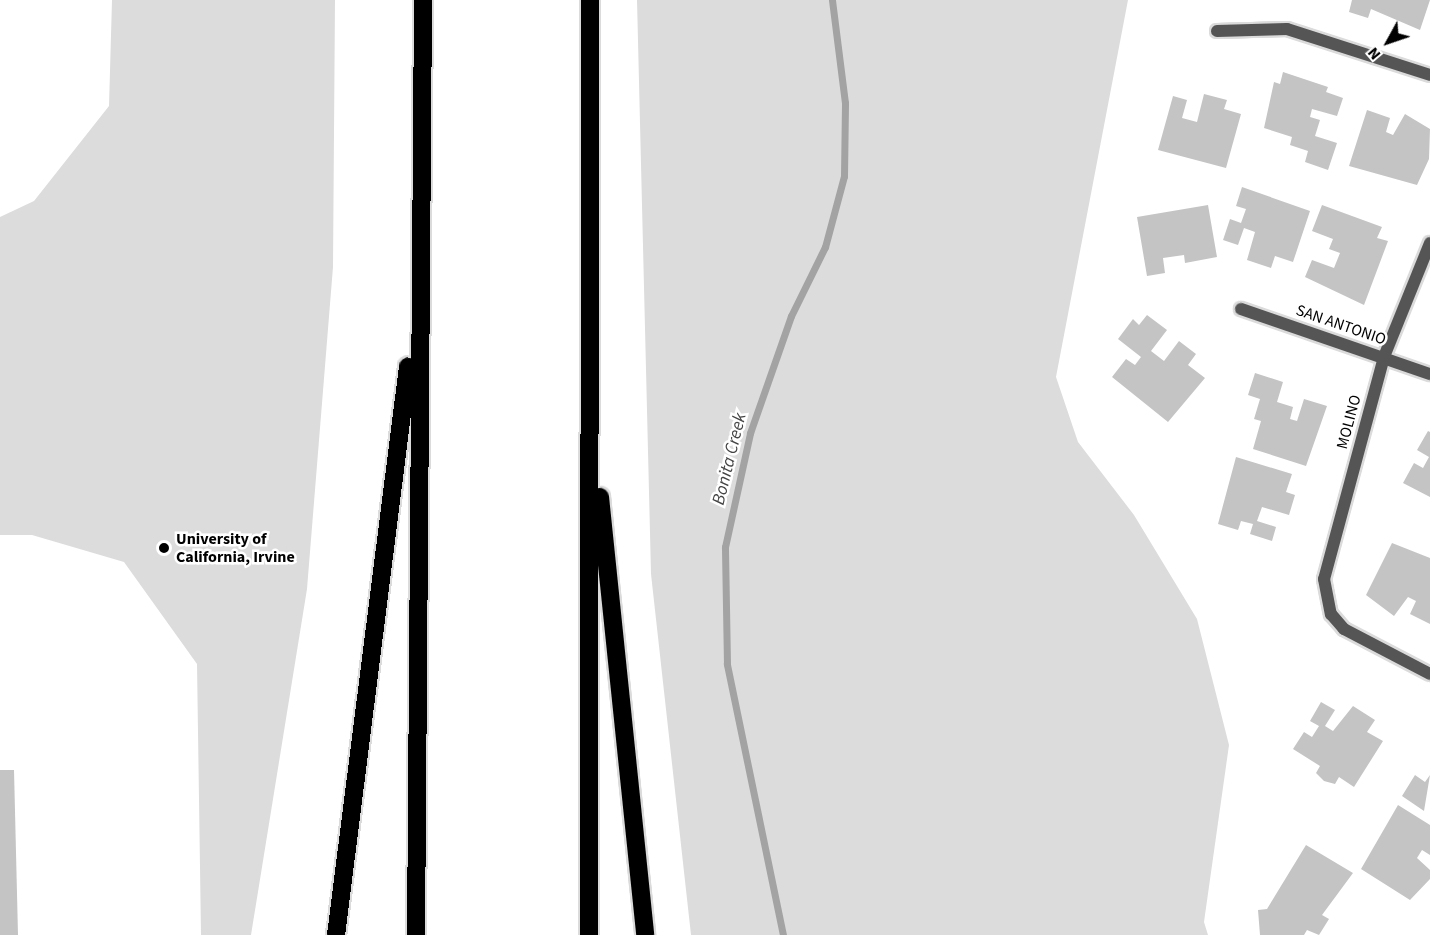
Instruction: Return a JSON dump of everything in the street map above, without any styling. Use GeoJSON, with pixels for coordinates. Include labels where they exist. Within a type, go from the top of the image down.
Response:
{"type":"FeatureCollection","features":[{"type":"Feature","properties":{"kind":"highway"},"geometry":{"type":"LineString","coordinates":[[416,935],[418,288],[423,0]]}},
{"type":"Feature","properties":{"kind":"highway"},"geometry":{"type":"LineString","coordinates":[[589,935],[590,0]]}},
{"type":"Feature","properties":{"kind":"highway"},"geometry":{"type":"LineString","coordinates":[[336,935],[418,288]]}},
{"type":"Feature","properties":{"kind":"highway"},"geometry":{"type":"LineString","coordinates":[[589,382],[645,935]]}},
{"type":"Feature","properties":{"kind":"street"},"geometry":{"type":"LineString","coordinates":[[1217,31],[1287,29],[1430,75]]}},
{"type":"Feature","properties":{"kind":"street","name":"MOLINO"},"geometry":{"type":"LineString","coordinates":[[1430,243],[1384,357],[1324,579],[1331,614],[1355,637],[1430,674]]}},
{"type":"Feature","properties":{"kind":"street","name":"SAN ANTONIO"},"geometry":{"type":"LineString","coordinates":[[1241,309],[1430,374]]}},
{"type":"Feature","properties":{"kind":"shaded area","name":"University of California, Irvine"},"geometry":{"type":"Polygon","coordinates":[[[112,0],[335,0],[333,267],[307,589],[251,935],[201,935],[197,664],[124,562],[32,535],[0,535],[0,217],[34,201],[109,106],[112,0]]]}},
{"type":"Feature","properties":{"kind":"shaded area"},"geometry":{"type":"Polygon","coordinates":[[[637,0],[1128,0],[1056,377],[1078,442],[1134,515],[1197,619],[1229,745],[1204,922],[1208,935],[691,935],[651,574],[637,0]]]}},
{"type":"Feature","properties":{"kind":"building"},"geometry":{"type":"Polygon","coordinates":[[[1352,0],[1430,0],[1420,30],[1371,9],[1368,18],[1349,12],[1352,0]]]}},
{"type":"Feature","properties":{"kind":"building"},"geometry":{"type":"Polygon","coordinates":[[[1283,72],[1328,87],[1326,92],[1343,98],[1337,116],[1312,109],[1310,117],[1320,120],[1315,136],[1337,143],[1328,170],[1305,162],[1308,151],[1290,145],[1292,137],[1264,128],[1274,82],[1280,84],[1283,72]]]}},
{"type":"Feature","properties":{"kind":"building"},"geometry":{"type":"Polygon","coordinates":[[[1204,94],[1227,100],[1224,109],[1241,114],[1226,168],[1158,150],[1173,96],[1187,100],[1182,118],[1197,122],[1204,94]]]}},
{"type":"Feature","properties":{"kind":"building"},"geometry":{"type":"Polygon","coordinates":[[[1367,110],[1390,118],[1386,132],[1393,135],[1405,114],[1430,129],[1429,159],[1417,185],[1349,166],[1367,110]]]}},
{"type":"Feature","properties":{"kind":"building"},"geometry":{"type":"Polygon","coordinates":[[[1242,187],[1310,211],[1293,262],[1275,256],[1271,268],[1247,260],[1255,232],[1244,228],[1238,245],[1223,240],[1230,219],[1241,223],[1246,209],[1236,206],[1242,187]]]}},
{"type":"Feature","properties":{"kind":"building"},"geometry":{"type":"Polygon","coordinates":[[[1208,205],[1217,257],[1185,263],[1184,255],[1163,258],[1165,273],[1147,276],[1137,217],[1208,205]]]}},
{"type":"Feature","properties":{"kind":"building"},"geometry":{"type":"Polygon","coordinates":[[[1322,205],[1382,227],[1377,238],[1388,241],[1364,305],[1305,277],[1312,260],[1334,268],[1340,253],[1329,249],[1333,239],[1312,231],[1322,205]]]}},
{"type":"Feature","properties":{"kind":"building"},"geometry":{"type":"Polygon","coordinates":[[[1147,315],[1167,330],[1151,351],[1164,361],[1179,341],[1196,354],[1188,365],[1205,378],[1168,422],[1112,377],[1126,359],[1135,365],[1141,357],[1118,339],[1133,319],[1139,325],[1147,315]]]}},
{"type":"Feature","properties":{"kind":"building"},"geometry":{"type":"Polygon","coordinates":[[[1255,373],[1283,382],[1277,402],[1293,407],[1290,419],[1297,421],[1304,399],[1327,406],[1306,466],[1253,449],[1261,421],[1254,419],[1260,399],[1248,395],[1255,373]]]}},
{"type":"Feature","properties":{"kind":"building"},"geometry":{"type":"Polygon","coordinates":[[[1428,431],[1430,432],[1430,497],[1403,483],[1414,463],[1423,468],[1429,457],[1417,450],[1428,431]]]}},
{"type":"Feature","properties":{"kind":"building"},"geometry":{"type":"Polygon","coordinates":[[[1236,457],[1292,474],[1286,492],[1295,495],[1289,515],[1262,507],[1257,521],[1276,527],[1272,541],[1250,534],[1253,524],[1241,521],[1238,530],[1218,524],[1236,457]]]}},
{"type":"Feature","properties":{"kind":"building"},"geometry":{"type":"Polygon","coordinates":[[[1392,543],[1430,558],[1430,624],[1410,614],[1416,601],[1408,597],[1394,616],[1366,595],[1392,543]]]}},
{"type":"Feature","properties":{"kind":"building"},"geometry":{"type":"Polygon","coordinates":[[[1321,702],[1335,710],[1325,726],[1333,731],[1353,706],[1375,720],[1367,732],[1383,741],[1354,787],[1339,777],[1335,784],[1324,781],[1316,773],[1320,766],[1293,749],[1304,732],[1312,737],[1319,726],[1310,721],[1321,702]]]}},
{"type":"Feature","properties":{"kind":"building"},"geometry":{"type":"Polygon","coordinates":[[[0,770],[14,770],[18,935],[0,935],[0,770]]]}},
{"type":"Feature","properties":{"kind":"building"},"geometry":{"type":"Polygon","coordinates":[[[1415,775],[1425,782],[1430,775],[1424,811],[1402,796],[1415,775]]]}},
{"type":"Feature","properties":{"kind":"building"},"geometry":{"type":"Polygon","coordinates":[[[1398,805],[1430,825],[1430,855],[1422,850],[1417,858],[1430,870],[1430,879],[1410,900],[1361,869],[1398,805]]]}},
{"type":"Feature","properties":{"kind":"building"},"geometry":{"type":"Polygon","coordinates":[[[1306,845],[1353,873],[1322,915],[1329,919],[1319,935],[1307,930],[1304,935],[1260,935],[1258,910],[1267,909],[1306,845]]]}},
{"type":"Feature","properties":{"kind":"waterway","name":"Bonita Creek"},"geometry":{"type":"LineString","coordinates":[[783,935],[727,664],[725,547],[750,433],[791,316],[825,247],[844,176],[845,103],[832,0]]}},
{"type":"Feature","properties":{"kind":"place","name":"University of California, Irvine"},"geometry":{"type":"Point","coordinates":[164,548]}}]}
